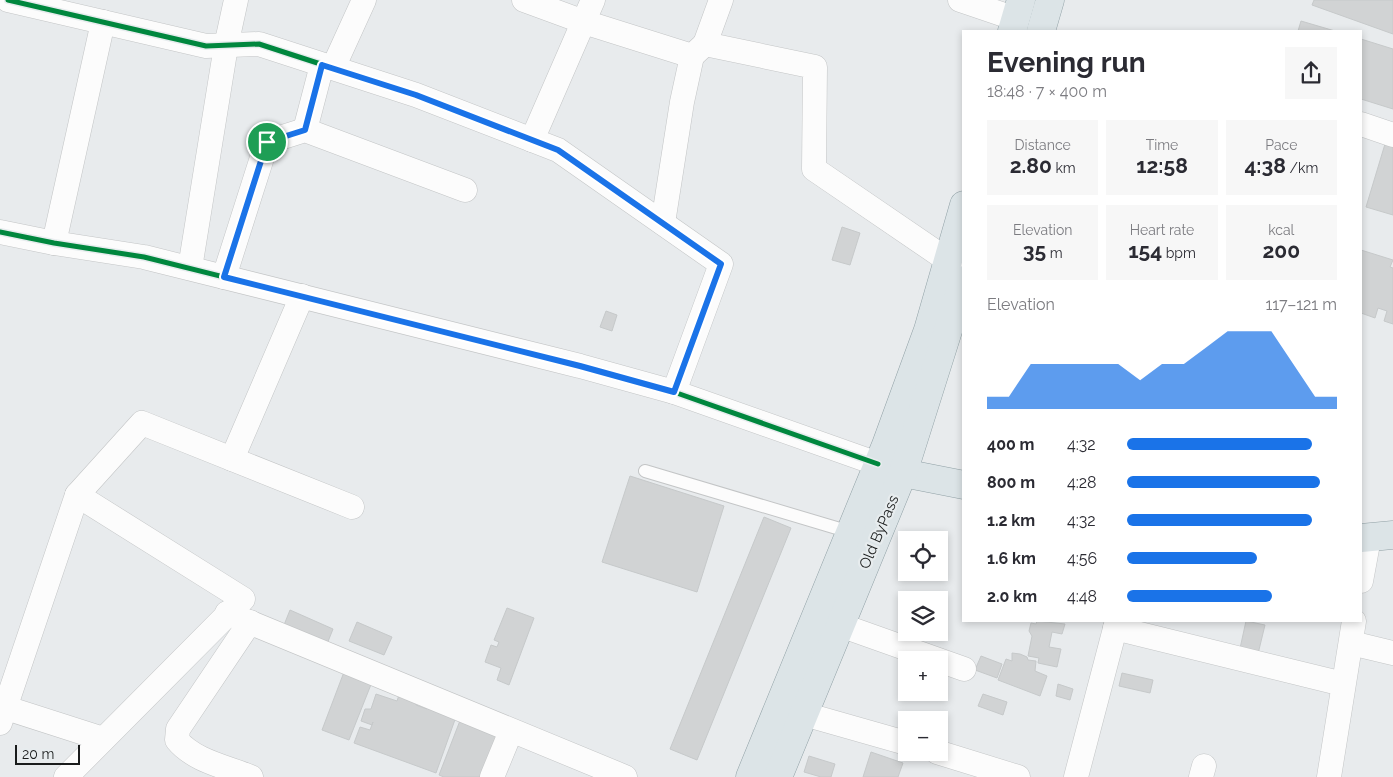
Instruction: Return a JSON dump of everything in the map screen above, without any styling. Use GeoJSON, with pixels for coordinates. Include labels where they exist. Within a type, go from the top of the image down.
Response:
{"type":"FeatureCollection","features":[{"type":"Feature","properties":{"kind":"main road"},"geometry":{"type":"LineString","coordinates":[[1041,30],[1050,0]]}},
{"type":"Feature","properties":{"kind":"main road"},"geometry":{"type":"LineString","coordinates":[[750,777],[878,464],[928,330],[956,285],[962,225]]}},
{"type":"Feature","properties":{"kind":"main road","name":"Old ByPass"},"geometry":{"type":"LineString","coordinates":[[778,777],[903,473],[956,285]]}},
{"type":"Feature","properties":{"kind":"main road"},"geometry":{"type":"LineString","coordinates":[[878,464],[903,473],[962,485]]}},
{"type":"Feature","properties":{"kind":"street"},"geometry":{"type":"LineString","coordinates":[[0,14],[6,0],[206,46],[259,44],[416,95],[558,150],[721,264],[674,392]]}},
{"type":"Feature","properties":{"kind":"street"},"geometry":{"type":"LineString","coordinates":[[190,268],[226,46],[236,0]]}},
{"type":"Feature","properties":{"kind":"street"},"geometry":{"type":"LineString","coordinates":[[305,130],[328,67],[364,0]]}},
{"type":"Feature","properties":{"kind":"street"},"geometry":{"type":"LineString","coordinates":[[524,0],[584,22],[699,50],[815,67],[814,169],[956,285]]}},
{"type":"Feature","properties":{"kind":"street"},"geometry":{"type":"LineString","coordinates":[[532,140],[594,0]]}},
{"type":"Feature","properties":{"kind":"street"},"geometry":{"type":"LineString","coordinates":[[663,223],[682,102],[699,50],[721,0]]}},
{"type":"Feature","properties":{"kind":"street"},"geometry":{"type":"LineString","coordinates":[[960,0],[1016,17]]}},
{"type":"Feature","properties":{"kind":"street"},"geometry":{"type":"LineString","coordinates":[[54,243],[103,22]]}},
{"type":"Feature","properties":{"kind":"street"},"geometry":{"type":"LineString","coordinates":[[1362,124],[1393,135]]}},
{"type":"Feature","properties":{"kind":"street"},"geometry":{"type":"LineString","coordinates":[[224,277],[267,142],[305,130],[465,190]]}},
{"type":"Feature","properties":{"kind":"street"},"geometry":{"type":"LineString","coordinates":[[0,232],[54,243],[144,257],[571,364],[674,392],[878,464]]}},
{"type":"Feature","properties":{"kind":"street"},"geometry":{"type":"LineString","coordinates":[[232,459],[302,296]]}},
{"type":"Feature","properties":{"kind":"street"},"geometry":{"type":"LineString","coordinates":[[103,739],[2,712],[77,495],[142,423],[352,507]]}},
{"type":"Feature","properties":{"kind":"street"},"geometry":{"type":"LineString","coordinates":[[66,777],[243,599],[77,495]]}},
{"type":"Feature","properties":{"kind":"street"},"geometry":{"type":"LineString","coordinates":[[1362,579],[1374,537]]}},
{"type":"Feature","properties":{"kind":"street"},"geometry":{"type":"LineString","coordinates":[[227,613],[625,777]]}},
{"type":"Feature","properties":{"kind":"street"},"geometry":{"type":"LineString","coordinates":[[250,622],[178,729],[177,740],[185,750],[194,755],[251,777]]}},
{"type":"Feature","properties":{"kind":"street"},"geometry":{"type":"LineString","coordinates":[[1076,777],[1116,624],[1343,684]]}},
{"type":"Feature","properties":{"kind":"street"},"geometry":{"type":"LineString","coordinates":[[840,625],[964,669]]}},
{"type":"Feature","properties":{"kind":"street"},"geometry":{"type":"LineString","coordinates":[[1329,777],[1353,632],[1393,653]]}},
{"type":"Feature","properties":{"kind":"street"},"geometry":{"type":"LineString","coordinates":[[804,714],[898,741]]}},
{"type":"Feature","properties":{"kind":"street"},"geometry":{"type":"LineString","coordinates":[[492,777],[511,731]]}},
{"type":"Feature","properties":{"kind":"street"},"geometry":{"type":"LineString","coordinates":[[948,755],[1018,777]]}},
{"type":"Feature","properties":{"kind":"lane"},"geometry":{"type":"LineString","coordinates":[[645,471],[850,532]]}},
{"type":"Feature","properties":{"kind":"building"},"geometry":{"type":"Polygon","coordinates":[[[1314,0],[1393,0],[1393,34],[1312,5],[1314,0]]]}},
{"type":"Feature","properties":{"kind":"building"},"geometry":{"type":"Polygon","coordinates":[[[1301,21],[1332,30],[1298,30],[1301,21]]]}},
{"type":"Feature","properties":{"kind":"building"},"geometry":{"type":"Polygon","coordinates":[[[1362,39],[1393,49],[1393,109],[1362,99],[1362,39]]]}},
{"type":"Feature","properties":{"kind":"building"},"geometry":{"type":"Polygon","coordinates":[[[1385,144],[1393,146],[1393,215],[1366,207],[1385,144]]]}},
{"type":"Feature","properties":{"kind":"building"},"geometry":{"type":"Polygon","coordinates":[[[842,227],[860,233],[850,265],[832,260],[842,227]]]}},
{"type":"Feature","properties":{"kind":"building"},"geometry":{"type":"Polygon","coordinates":[[[1362,250],[1393,260],[1390,267],[1393,268],[1393,324],[1384,321],[1387,311],[1378,308],[1375,318],[1362,313],[1362,250]]]}},
{"type":"Feature","properties":{"kind":"building"},"geometry":{"type":"Polygon","coordinates":[[[606,311],[617,315],[612,331],[600,327],[606,311]]]}},
{"type":"Feature","properties":{"kind":"building"},"geometry":{"type":"Polygon","coordinates":[[[630,476],[724,506],[697,592],[602,562],[630,476]]]}},
{"type":"Feature","properties":{"kind":"building"},"geometry":{"type":"Polygon","coordinates":[[[764,517],[791,528],[697,760],[670,749],[764,517]]]}},
{"type":"Feature","properties":{"kind":"building"},"geometry":{"type":"Polygon","coordinates":[[[507,608],[534,618],[509,685],[497,680],[501,668],[485,662],[491,645],[497,647],[499,642],[494,640],[507,608]]]}},
{"type":"Feature","properties":{"kind":"building"},"geometry":{"type":"Polygon","coordinates":[[[290,610],[333,629],[327,644],[284,625],[290,610]]]}},
{"type":"Feature","properties":{"kind":"building"},"geometry":{"type":"Polygon","coordinates":[[[357,622],[392,637],[384,655],[349,641],[357,622]]]}},
{"type":"Feature","properties":{"kind":"building"},"geometry":{"type":"Polygon","coordinates":[[[1037,622],[1046,622],[1065,624],[1062,634],[1052,632],[1049,647],[1061,649],[1057,667],[1038,663],[1039,658],[1028,656],[1032,636],[1029,631],[1031,623],[1036,624],[1037,622]]]}},
{"type":"Feature","properties":{"kind":"building"},"geometry":{"type":"Polygon","coordinates":[[[1246,622],[1265,625],[1257,658],[1239,653],[1246,622]]]}},
{"type":"Feature","properties":{"kind":"building"},"geometry":{"type":"Polygon","coordinates":[[[1012,653],[1027,657],[1028,660],[1036,661],[1035,671],[1047,676],[1040,696],[998,680],[1006,659],[1012,661],[1012,653]]]}},
{"type":"Feature","properties":{"kind":"building"},"geometry":{"type":"Polygon","coordinates":[[[981,656],[1002,664],[997,678],[975,670],[981,656]]]}},
{"type":"Feature","properties":{"kind":"building"},"geometry":{"type":"Polygon","coordinates":[[[344,672],[372,682],[349,740],[322,730],[344,672]]]}},
{"type":"Feature","properties":{"kind":"building"},"geometry":{"type":"Polygon","coordinates":[[[1122,673],[1153,680],[1150,693],[1119,686],[1122,673]]]}},
{"type":"Feature","properties":{"kind":"building"},"geometry":{"type":"Polygon","coordinates":[[[1058,684],[1073,689],[1070,700],[1056,696],[1058,684]]]}},
{"type":"Feature","properties":{"kind":"building"},"geometry":{"type":"Polygon","coordinates":[[[376,694],[397,701],[399,695],[415,697],[416,705],[427,709],[429,704],[457,714],[436,773],[354,743],[360,727],[370,730],[372,725],[361,721],[365,709],[371,709],[376,694]]]}},
{"type":"Feature","properties":{"kind":"building"},"geometry":{"type":"Polygon","coordinates":[[[983,694],[1007,702],[1003,715],[978,706],[983,694]]]}},
{"type":"Feature","properties":{"kind":"building"},"geometry":{"type":"Polygon","coordinates":[[[461,718],[497,735],[481,777],[444,777],[439,775],[461,718]]]}},
{"type":"Feature","properties":{"kind":"building"},"geometry":{"type":"Polygon","coordinates":[[[871,752],[903,763],[898,777],[863,777],[871,752]]]}},
{"type":"Feature","properties":{"kind":"building"},"geometry":{"type":"Polygon","coordinates":[[[809,756],[835,764],[831,777],[821,777],[804,772],[809,756]]]}},
{"type":"Feature","properties":{"kind":"cycle path"},"geometry":{"type":"LineString","coordinates":[[8,0],[206,46],[259,44],[416,95],[558,150],[721,264],[674,392]]}},
{"type":"Feature","properties":{"kind":"cycle path"},"geometry":{"type":"LineString","coordinates":[[0,232],[54,243],[144,257],[580,366],[674,392],[878,464]]}},
{"type":"Feature","properties":{"kind":"route"},"geometry":{"type":"LineString","coordinates":[[322,65],[416,95],[558,150],[721,264],[674,392],[580,366],[224,277],[267,142],[305,130],[322,65]]}}]}
